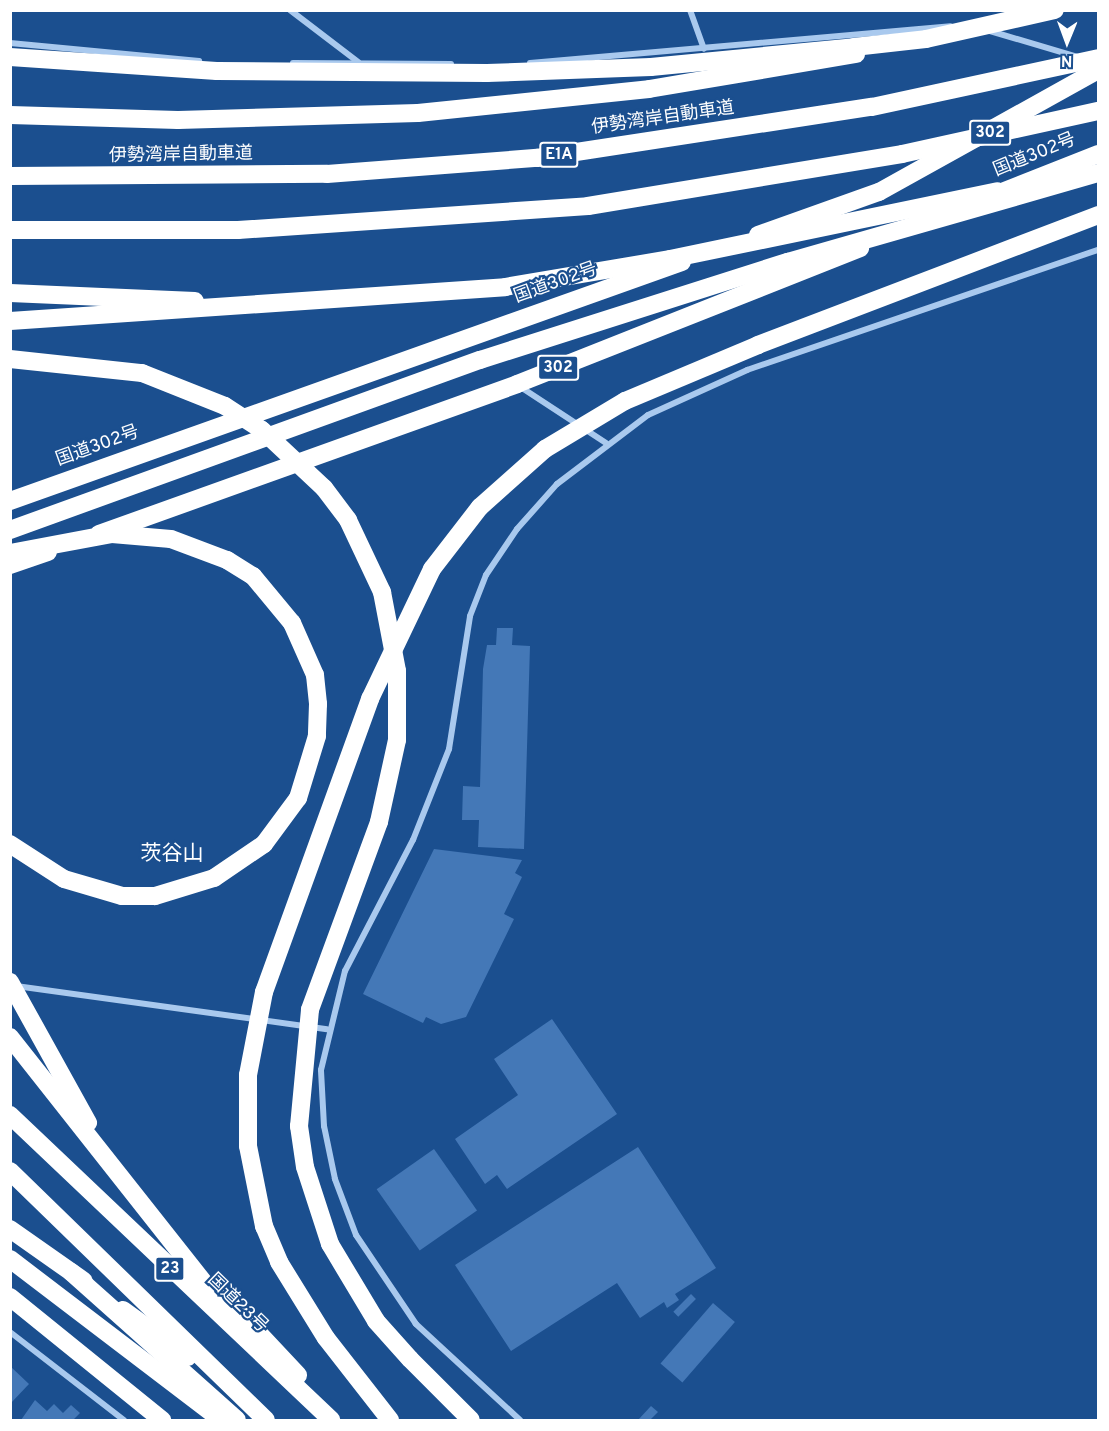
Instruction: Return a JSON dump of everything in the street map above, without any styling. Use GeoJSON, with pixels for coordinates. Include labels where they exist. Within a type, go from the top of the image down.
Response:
{"type":"FeatureCollection","features":[{"type":"Feature","properties":{"kind":"highway"},"geometry":{"type":"LineString","coordinates":[[10,115],[178,120],[495,107],[743,75],[926,39],[1055,10]]}},
{"type":"Feature","properties":{"kind":"highway"},"geometry":{"type":"LineString","coordinates":[[10,57],[217,71],[487,73],[729,61],[926,39]]}},
{"type":"Feature","properties":{"kind":"highway","name":"伊勢湾岸自動車道"},"geometry":{"type":"LineString","coordinates":[[10,176],[327,174],[537,158],[873,107],[1098,58]]}},
{"type":"Feature","properties":{"kind":"highway","name":"国道302号"},"geometry":{"type":"LineString","coordinates":[[10,501],[879,192],[1098,70]]}},
{"type":"Feature","properties":{"kind":"highway"},"geometry":{"type":"LineString","coordinates":[[10,103],[178,120]]}},
{"type":"Feature","properties":{"kind":"highway"},"geometry":{"type":"LineString","coordinates":[[10,230],[238,230],[588,206],[902,154],[1098,111]]}},
{"type":"Feature","properties":{"kind":"highway","name":"国道302号"},"geometry":{"type":"LineString","coordinates":[[10,565],[517,384],[1098,154]]}},
{"type":"Feature","properties":{"kind":"highway"},"geometry":{"type":"LineString","coordinates":[[10,321],[329,302],[589,274],[1098,168]]}},
{"type":"Feature","properties":{"kind":"highway"},"geometry":{"type":"LineString","coordinates":[[10,530],[480,360],[788,262],[1098,173]]}},
{"type":"Feature","properties":{"kind":"highway"},"geometry":{"type":"LineString","coordinates":[[390,1420],[326,1338],[279,1262],[255,1187],[248,1094],[254,1035],[280,944],[370,699],[432,569],[511,476],[616,406],[758,345],[1098,215]]}},
{"type":"Feature","properties":{"kind":"highway"},"geometry":{"type":"LineString","coordinates":[[10,293],[132,300],[329,302]]}},
{"type":"Feature","properties":{"kind":"highway"},"geometry":{"type":"LineString","coordinates":[[10,359],[142,373],[225,406],[262,430],[324,488],[366,554],[392,631],[397,740],[379,822],[312,1001],[302,1050],[299,1126],[315,1206],[349,1283],[376,1322],[471,1420]]}},
{"type":"Feature","properties":{"kind":"highway"},"geometry":{"type":"LineString","coordinates":[[10,553],[112,534],[171,539],[227,560],[253,576],[292,624],[315,675],[318,704],[317,736],[298,798],[264,844],[214,878],[155,896],[122,896],[64,879],[10,844]]}},
{"type":"Feature","properties":{"kind":"highway"},"geometry":{"type":"LineString","coordinates":[[10,984],[88,1123],[138,1191],[267,1343],[345,1420]]}},
{"type":"Feature","properties":{"kind":"highway"},"geometry":{"type":"LineString","coordinates":[[10,1037],[266,1361]]}},
{"type":"Feature","properties":{"kind":"highway","name":"国道23号"},"geometry":{"type":"LineString","coordinates":[[10,1115],[266,1361],[332,1420]]}},
{"type":"Feature","properties":{"kind":"highway","name":"23"},"geometry":{"type":"LineString","coordinates":[[10,1171],[266,1420]]}},
{"type":"Feature","properties":{"kind":"highway"},"geometry":{"type":"LineString","coordinates":[[10,1222],[237,1420]]}},
{"type":"Feature","properties":{"kind":"highway"},"geometry":{"type":"LineString","coordinates":[[10,1229],[238,1393]]}},
{"type":"Feature","properties":{"kind":"highway"},"geometry":{"type":"LineString","coordinates":[[10,1259],[222,1420]]}},
{"type":"Feature","properties":{"kind":"highway"},"geometry":{"type":"LineString","coordinates":[[10,1298],[162,1420]]}},
{"type":"Feature","properties":{"kind":"street"},"geometry":{"type":"LineString","coordinates":[[290,10],[358,62]]}},
{"type":"Feature","properties":{"kind":"street"},"geometry":{"type":"LineString","coordinates":[[690,10],[704,49]]}},
{"type":"Feature","properties":{"kind":"street"},"geometry":{"type":"LineString","coordinates":[[10,43],[228,63],[358,62],[504,65],[704,49],[940,25],[998,32],[1098,64]]}},
{"type":"Feature","properties":{"kind":"street"},"geometry":{"type":"LineString","coordinates":[[520,1420],[416,1324],[356,1235],[334,1179],[324,1126],[321,1070],[327,1029],[345,971],[413,840],[442,769],[460,698],[470,615],[486,575],[530,514],[606,443],[648,415],[747,370],[1098,250]]}},
{"type":"Feature","properties":{"kind":"street"},"geometry":{"type":"LineString","coordinates":[[517,384],[606,443]]}},
{"type":"Feature","properties":{"kind":"street"},"geometry":{"type":"LineString","coordinates":[[10,984],[327,1029]]}},
{"type":"Feature","properties":{"kind":"street"},"geometry":{"type":"LineString","coordinates":[[10,1332],[124,1420]]}},
{"type":"Feature","properties":{"kind":"building"},"geometry":{"type":"Polygon","coordinates":[[[497,628],[513,628],[512,645],[530,646],[524,849],[478,847],[479,820],[462,820],[463,786],[480,787],[483,669],[487,645],[496,645],[497,628]]]}},
{"type":"Feature","properties":{"kind":"building"},"geometry":{"type":"Polygon","coordinates":[[[434,849],[522,860],[515,873],[522,877],[504,914],[514,919],[466,1017],[441,1024],[426,1017],[423,1023],[363,994],[434,849]]]}},
{"type":"Feature","properties":{"kind":"building"},"geometry":{"type":"Polygon","coordinates":[[[552,1019],[617,1114],[507,1189],[497,1175],[485,1184],[455,1139],[518,1095],[494,1059],[552,1019]]]}},
{"type":"Feature","properties":{"kind":"building"},"geometry":{"type":"Polygon","coordinates":[[[638,1147],[716,1268],[675,1294],[679,1300],[667,1308],[664,1302],[640,1318],[617,1283],[511,1351],[455,1265],[638,1147]]]}},
{"type":"Feature","properties":{"kind":"building"},"geometry":{"type":"Polygon","coordinates":[[[434,1149],[477,1210],[420,1251],[377,1189],[434,1149]]]}},
{"type":"Feature","properties":{"kind":"building"},"geometry":{"type":"Polygon","coordinates":[[[691,1294],[696,1299],[678,1317],[673,1312],[691,1294]]]}},
{"type":"Feature","properties":{"kind":"building"},"geometry":{"type":"Polygon","coordinates":[[[713,1303],[735,1322],[682,1382],[661,1363],[713,1303]]]}},
{"type":"Feature","properties":{"kind":"building"},"geometry":{"type":"Polygon","coordinates":[[[10,1366],[29,1384],[10,1404],[10,1366]]]}},
{"type":"Feature","properties":{"kind":"building"},"geometry":{"type":"Polygon","coordinates":[[[35,1400],[47,1411],[54,1404],[63,1413],[71,1405],[80,1413],[73,1420],[21,1420],[35,1400]]]}},
{"type":"Feature","properties":{"kind":"building"},"geometry":{"type":"Polygon","coordinates":[[[651,1406],[658,1412],[650,1420],[638,1420],[651,1406]]]}},
{"type":"Feature","properties":{"kind":"district","name":"茨谷山"},"geometry":{"type":"Point","coordinates":[172,855]}}]}
